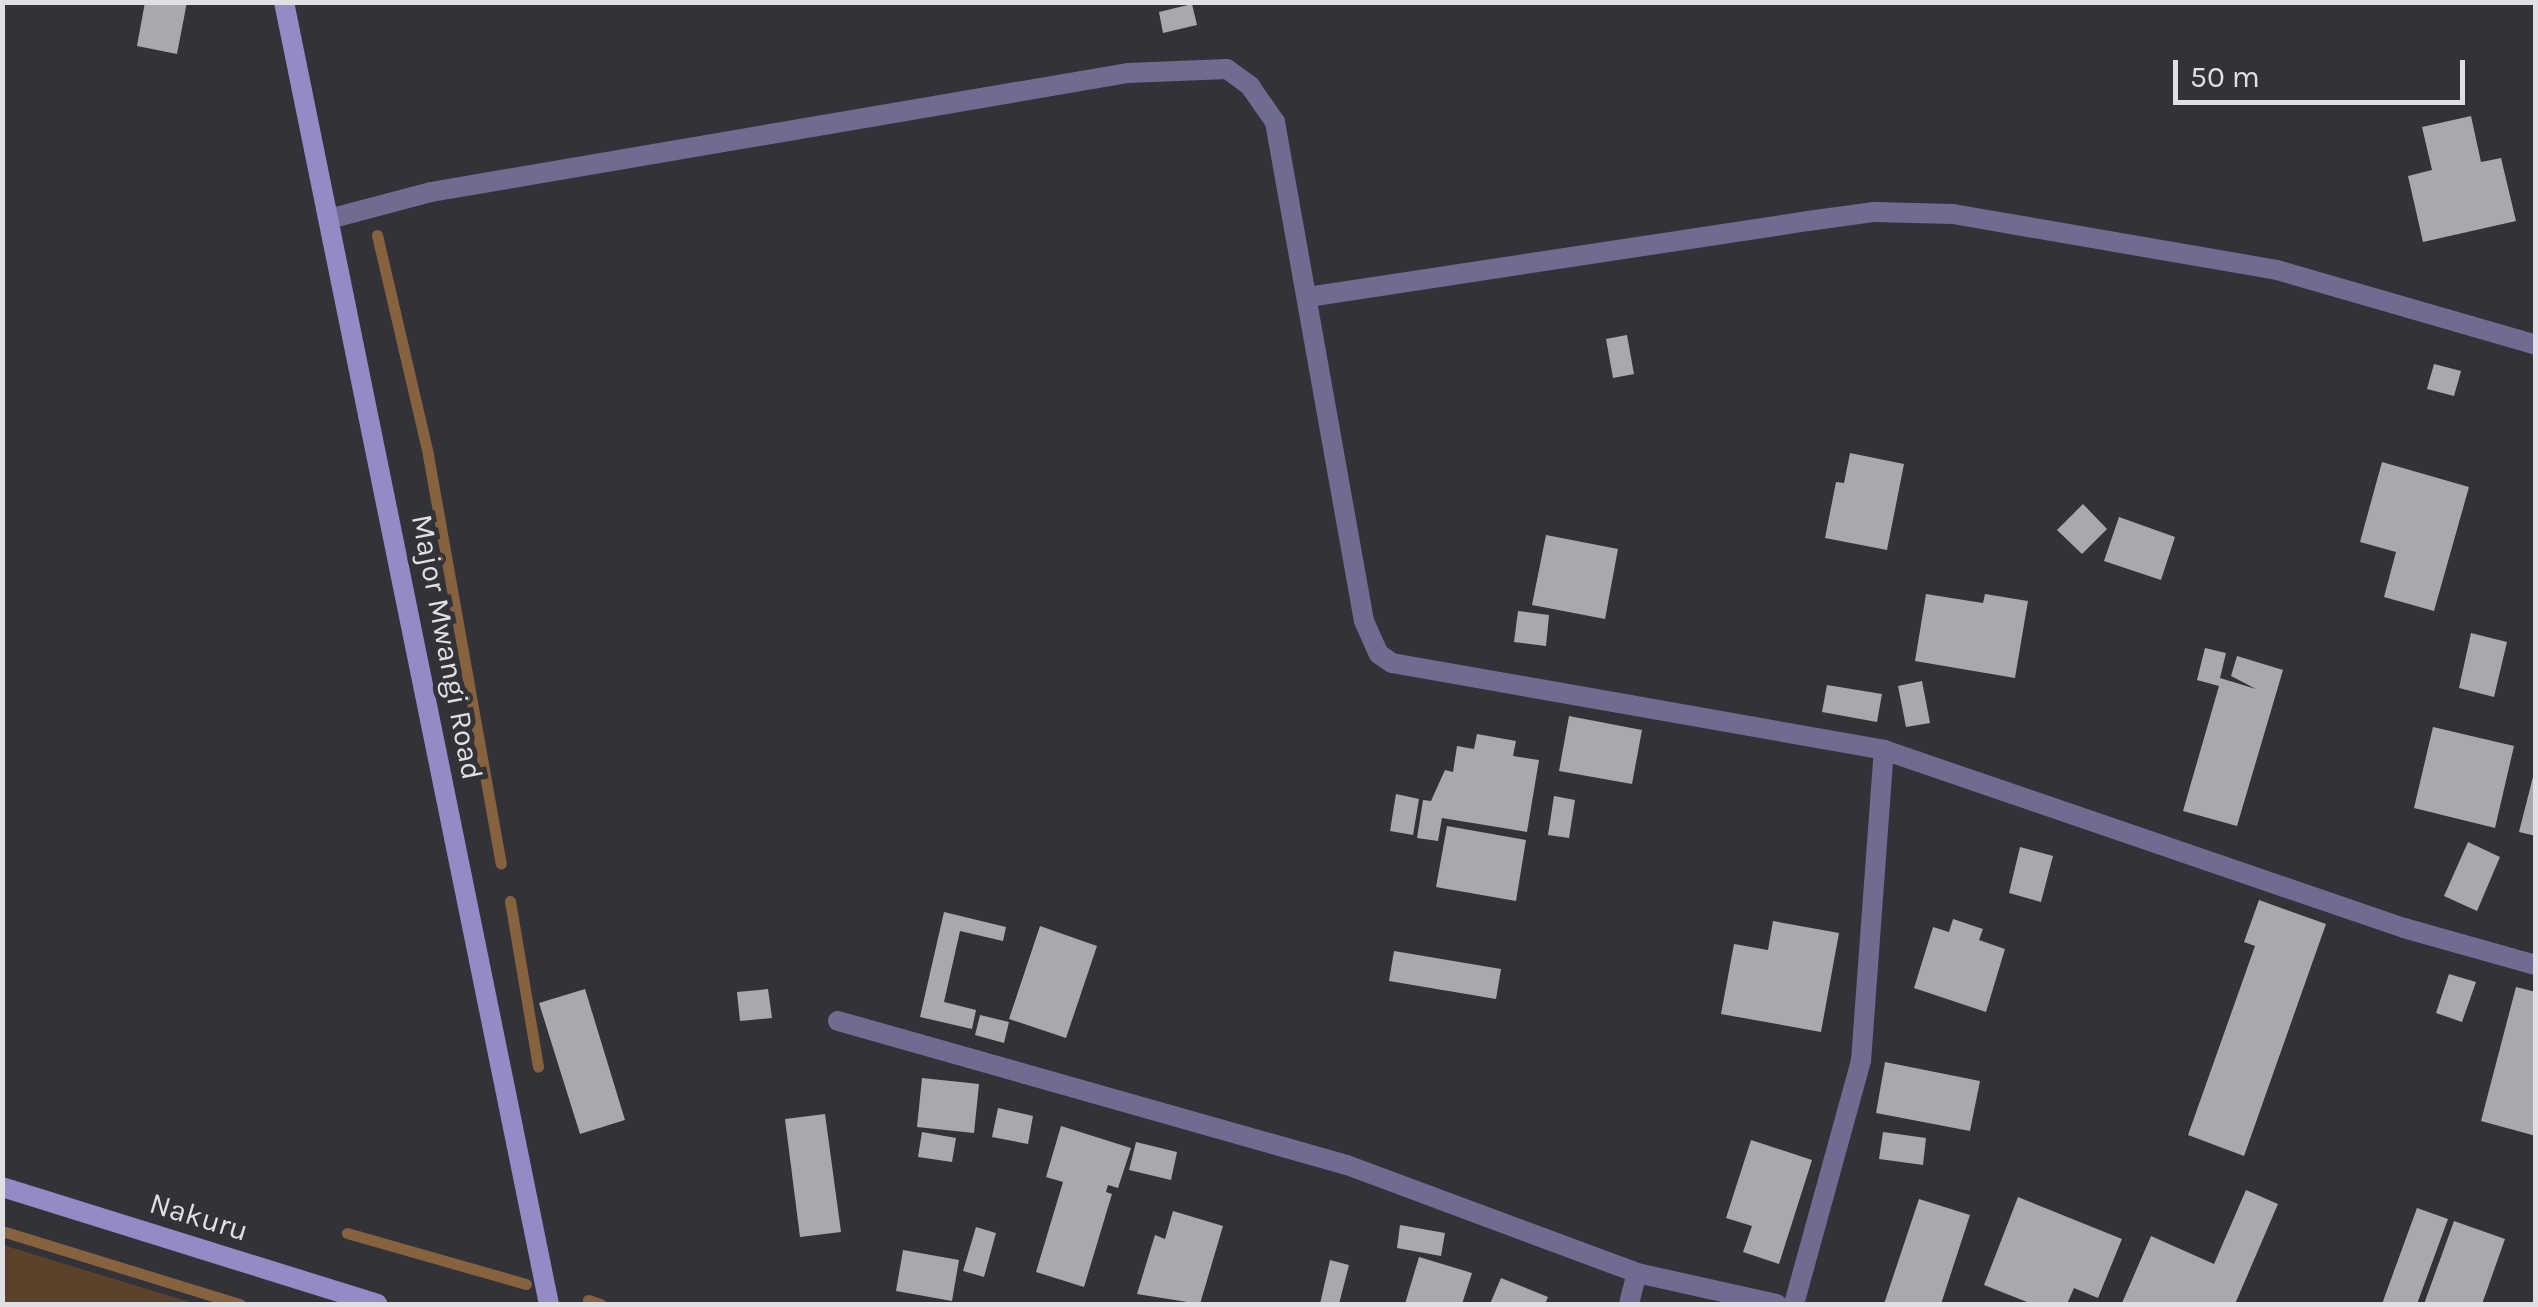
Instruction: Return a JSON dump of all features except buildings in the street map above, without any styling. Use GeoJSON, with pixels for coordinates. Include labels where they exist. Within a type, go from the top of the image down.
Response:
{"type":"FeatureCollection","features":[{"type":"Feature","properties":{"kind":"street","name":"Major Mwangi Road"},"geometry":{"type":"LineString","coordinates":[[284,2],[549,1304]]}},
{"type":"Feature","properties":{"kind":"street"},"geometry":{"type":"LineString","coordinates":[[329,219],[430,192],[1128,73],[1226,68],[1250,86],[1275,122],[1364,621],[1379,654],[1392,662],[1884,750],[2404,928],[2536,964]]}},
{"type":"Feature","properties":{"kind":"street"},"geometry":{"type":"LineString","coordinates":[[1308,297],[1808,220],[1874,212],[1952,214],[2276,270],[2536,345]]}},
{"type":"Feature","properties":{"kind":"street"},"geometry":{"type":"LineString","coordinates":[[1794,1304],[1862,1061],[1884,750]]}},
{"type":"Feature","properties":{"kind":"street"},"geometry":{"type":"LineString","coordinates":[[838,1021],[1347,1165],[1637,1273],[1776,1304]]}},
{"type":"Feature","properties":{"kind":"street","name":"Nakuru"},"geometry":{"type":"LineString","coordinates":[[2,1187],[378,1304]]}},
{"type":"Feature","properties":{"kind":"street"},"geometry":{"type":"LineString","coordinates":[[1628,1304],[1637,1273]]}},
{"type":"Feature","properties":{"kind":"shaded area"},"geometry":{"type":"Polygon","coordinates":[[[3,1245],[196,1304],[3,1304],[3,1245]]]}},
{"type":"Feature","properties":{"kind":"waterway"},"geometry":{"type":"LineString","coordinates":[[377,235],[428,455],[501,864]]}},
{"type":"Feature","properties":{"kind":"waterway"},"geometry":{"type":"LineString","coordinates":[[510,901],[538,1067]]}},
{"type":"Feature","properties":{"kind":"waterway"},"geometry":{"type":"LineString","coordinates":[[2,1231],[240,1304]]}},
{"type":"Feature","properties":{"kind":"waterway"},"geometry":{"type":"LineString","coordinates":[[347,1233],[526,1284]]}},
{"type":"Feature","properties":{"kind":"waterway"},"geometry":{"type":"LineString","coordinates":[[588,1300],[600,1304]]}}]}
